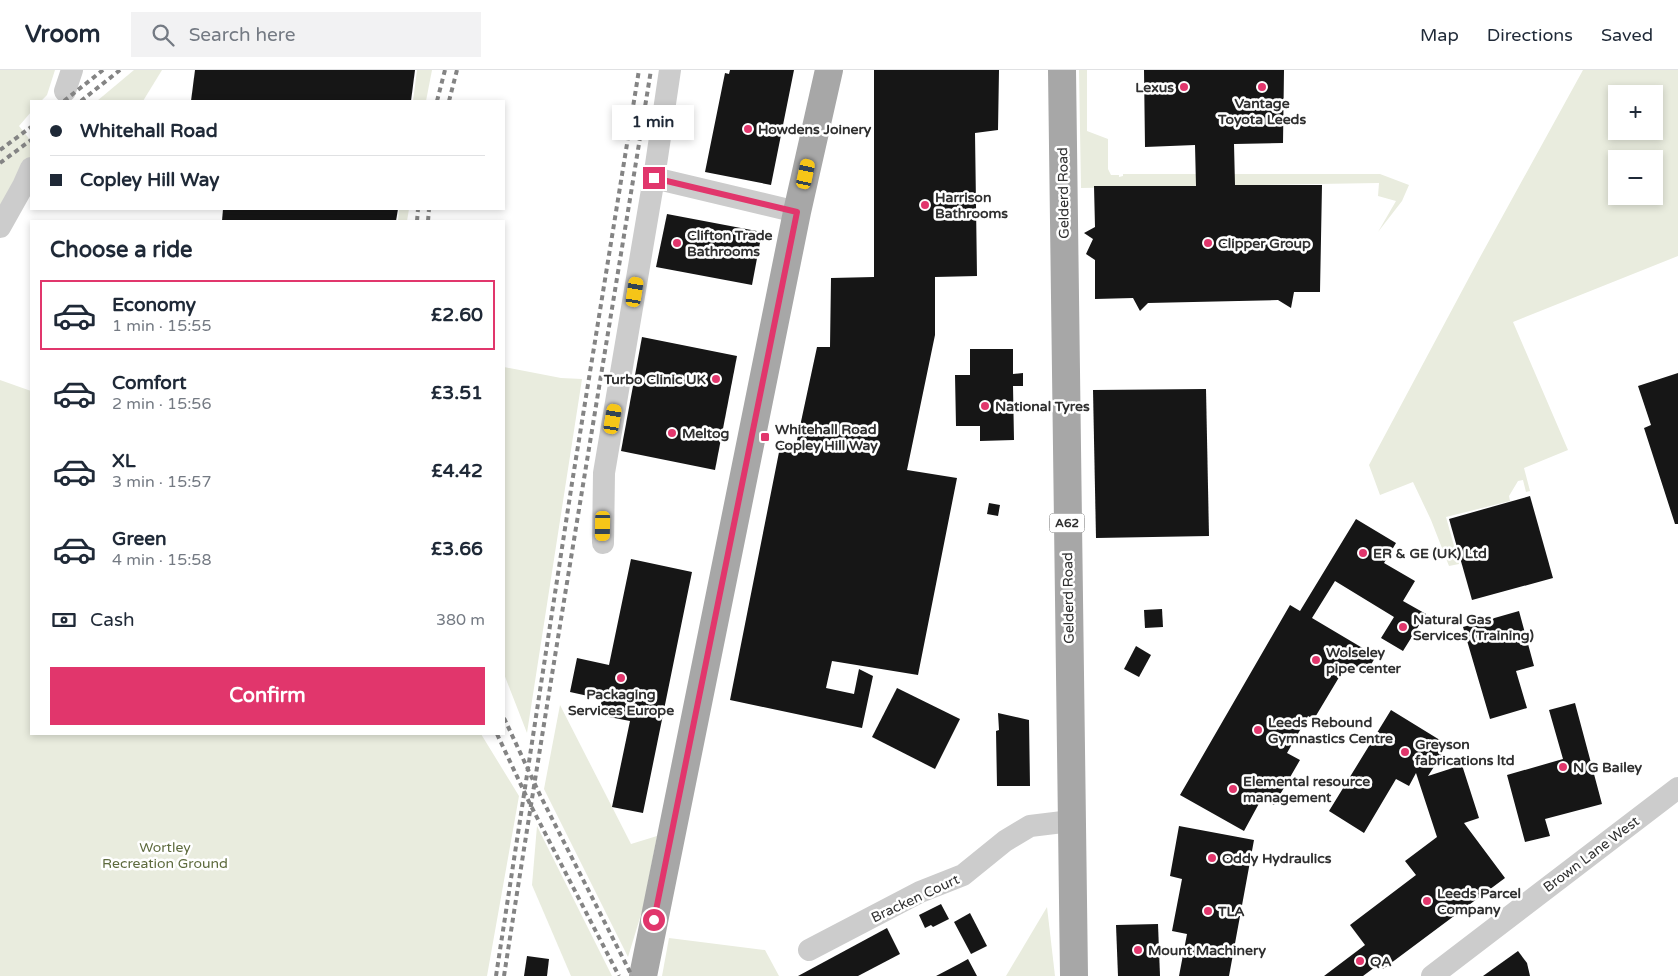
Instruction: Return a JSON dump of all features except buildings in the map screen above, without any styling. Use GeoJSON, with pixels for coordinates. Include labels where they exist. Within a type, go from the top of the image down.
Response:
{"type":"FeatureCollection","features":[{"type":"Feature","properties":{"kind":"main road"},"geometry":{"type":"LineString","coordinates":[[643,976],[797,212],[829,70]]}},
{"type":"Feature","properties":{"kind":"main road","name":"Gelderd Road"},"geometry":{"type":"LineString","coordinates":[[1062,70],[1074,976]]}},
{"type":"Feature","properties":{"kind":"street"},"geometry":{"type":"LineString","coordinates":[[603,543],[604,473],[654,178],[670,70]]}},
{"type":"Feature","properties":{"kind":"street"},"geometry":{"type":"LineString","coordinates":[[0,227],[24,186],[30,171]]}},
{"type":"Feature","properties":{"kind":"street"},"geometry":{"type":"LineString","coordinates":[[654,178],[797,212]]}},
{"type":"Feature","properties":{"kind":"street","name":"Brown Lane West"},"geometry":{"type":"LineString","coordinates":[[1432,976],[1678,788]]}},
{"type":"Feature","properties":{"kind":"street","name":"Bracken Court"},"geometry":{"type":"LineString","coordinates":[[809,950],[920,892],[963,875],[1005,841],[1030,826],[1071,821]]}},
{"type":"Feature","properties":{"kind":"green space"},"geometry":{"type":"Polygon","coordinates":[[[0,70],[55,70],[47,95],[42,100],[30,100],[30,113],[19,126],[30,140],[30,170],[0,227],[0,70]]]}},
{"type":"Feature","properties":{"kind":"green space"},"geometry":{"type":"Polygon","coordinates":[[[134,70],[162,70],[144,100],[98,100],[134,70]]]}},
{"type":"Feature","properties":{"kind":"green space"},"geometry":{"type":"Polygon","coordinates":[[[417,70],[432,70],[426,100],[413,100],[417,70]]]}},
{"type":"Feature","properties":{"kind":"green space"},"geometry":{"type":"Polygon","coordinates":[[[1079,70],[1087,70],[1087,131],[1108,139],[1108,169],[1111,175],[1119,175],[1119,177],[1123,176],[1123,174],[1380,174],[1409,185],[1402,201],[1378,232],[1396,201],[1378,196],[1379,183],[1081,188],[1079,70]]]}},
{"type":"Feature","properties":{"kind":"green space"},"geometry":{"type":"Polygon","coordinates":[[[1583,70],[1678,70],[1678,256],[1513,322],[1568,450],[1524,468],[1530,491],[1526,492],[1523,480],[1518,481],[1509,496],[1510,501],[1446,517],[1459,564],[1449,566],[1431,520],[1413,482],[1380,495],[1369,465],[1583,70]]]}},
{"type":"Feature","properties":{"kind":"green space"},"geometry":{"type":"Polygon","coordinates":[[[399,210],[409,210],[407,220],[398,220],[399,210]]]}},
{"type":"Feature","properties":{"kind":"green space"},"geometry":{"type":"Polygon","coordinates":[[[505,367],[561,378],[582,379],[527,733],[505,677],[505,367]]]}},
{"type":"Feature","properties":{"kind":"green space","name":"Wortley Recreation Ground"},"geometry":{"type":"Polygon","coordinates":[[[0,380],[30,391],[30,735],[482,735],[519,796],[487,976],[0,976],[0,380]]]}},
{"type":"Feature","properties":{"kind":"green space"},"geometry":{"type":"Polygon","coordinates":[[[560,705],[631,844],[657,836],[643,908],[628,957],[544,789],[560,705]]]}},
{"type":"Feature","properties":{"kind":"green space"},"geometry":{"type":"Polygon","coordinates":[[[537,826],[612,976],[571,976],[532,885],[537,826]]]}},
{"type":"Feature","properties":{"kind":"green space"},"geometry":{"type":"Polygon","coordinates":[[[1047,907],[1055,976],[1006,976],[1047,907]]]}},
{"type":"Feature","properties":{"kind":"green space"},"geometry":{"type":"Polygon","coordinates":[[[669,938],[765,950],[779,976],[662,976],[669,938]]]}},
{"type":"Feature","properties":{"kind":"railway"},"geometry":{"type":"LineString","coordinates":[[65,100],[103,70]]}},
{"type":"Feature","properties":{"kind":"railway"},"geometry":{"type":"LineString","coordinates":[[82,100],[120,70]]}},
{"type":"Feature","properties":{"kind":"railway"},"geometry":{"type":"LineString","coordinates":[[437,100],[445,70]]}},
{"type":"Feature","properties":{"kind":"railway"},"geometry":{"type":"LineString","coordinates":[[449,100],[457,70]]}},
{"type":"Feature","properties":{"kind":"railway"},"geometry":{"type":"LineString","coordinates":[[496,976],[572,483],[639,70]]}},
{"type":"Feature","properties":{"kind":"railway"},"geometry":{"type":"LineString","coordinates":[[504,976],[651,70]]}},
{"type":"Feature","properties":{"kind":"railway"},"geometry":{"type":"LineString","coordinates":[[0,150],[30,128]]}},
{"type":"Feature","properties":{"kind":"railway"},"geometry":{"type":"LineString","coordinates":[[0,163],[30,141]]}},
{"type":"Feature","properties":{"kind":"railway"},"geometry":{"type":"LineString","coordinates":[[417,220],[418,210]]}},
{"type":"Feature","properties":{"kind":"railway"},"geometry":{"type":"LineString","coordinates":[[428,220],[429,210]]}},
{"type":"Feature","properties":{"kind":"railway"},"geometry":{"type":"LineString","coordinates":[[505,720],[540,795],[632,976]]}},
{"type":"Feature","properties":{"kind":"railway"},"geometry":{"type":"LineString","coordinates":[[497,735],[530,804],[619,976]]}},
{"type":"Feature","properties":{"kind":"place","name":"Lexus"},"geometry":{"type":"Point","coordinates":[1184,87]}},
{"type":"Feature","properties":{"kind":"place","name":"Vantage Toyota Leeds"},"geometry":{"type":"Point","coordinates":[1262,87]}},
{"type":"Feature","properties":{"kind":"place","name":"Howdens Joinery"},"geometry":{"type":"Point","coordinates":[748,129]}},
{"type":"Feature","properties":{"kind":"place","name":"Harrison Bathrooms"},"geometry":{"type":"Point","coordinates":[925,205]}},
{"type":"Feature","properties":{"kind":"place","name":"Clifton Trade Bathrooms"},"geometry":{"type":"Point","coordinates":[677,243]}},
{"type":"Feature","properties":{"kind":"place","name":"Clipper Group"},"geometry":{"type":"Point","coordinates":[1208,243]}},
{"type":"Feature","properties":{"kind":"place","name":"Turbo Clinic UK"},"geometry":{"type":"Point","coordinates":[716,379]}},
{"type":"Feature","properties":{"kind":"place","name":"National Tyres"},"geometry":{"type":"Point","coordinates":[985,406]}},
{"type":"Feature","properties":{"kind":"place","name":"Meltog"},"geometry":{"type":"Point","coordinates":[672,433]}},
{"type":"Feature","properties":{"kind":"place","name":"Whitehall Road Copley Hill Way"},"geometry":{"type":"Point","coordinates":[765,437]}},
{"type":"Feature","properties":{"kind":"place","name":"ER & GE (UK) Ltd"},"geometry":{"type":"Point","coordinates":[1363,553]}},
{"type":"Feature","properties":{"kind":"place","name":"Natural Gas Services (Training)"},"geometry":{"type":"Point","coordinates":[1403,627]}},
{"type":"Feature","properties":{"kind":"place","name":"Wolseley pipe center"},"geometry":{"type":"Point","coordinates":[1316,660]}},
{"type":"Feature","properties":{"kind":"place","name":"Packaging Services Europe"},"geometry":{"type":"Point","coordinates":[621,678]}},
{"type":"Feature","properties":{"kind":"place","name":"Leeds Rebound Gymnastics Centre"},"geometry":{"type":"Point","coordinates":[1258,730]}},
{"type":"Feature","properties":{"kind":"place","name":"Greyson fabrications ltd"},"geometry":{"type":"Point","coordinates":[1405,752]}},
{"type":"Feature","properties":{"kind":"place","name":"N G Bailey"},"geometry":{"type":"Point","coordinates":[1563,767]}},
{"type":"Feature","properties":{"kind":"place","name":"Elemental resource management"},"geometry":{"type":"Point","coordinates":[1233,789]}},
{"type":"Feature","properties":{"kind":"place","name":"Oddy Hydraulics"},"geometry":{"type":"Point","coordinates":[1212,858]}},
{"type":"Feature","properties":{"kind":"place","name":"Leeds Parcel Company"},"geometry":{"type":"Point","coordinates":[1427,901]}},
{"type":"Feature","properties":{"kind":"place","name":"TLA"},"geometry":{"type":"Point","coordinates":[1208,911]}},
{"type":"Feature","properties":{"kind":"place","name":"Mount Machinery"},"geometry":{"type":"Point","coordinates":[1138,950]}},
{"type":"Feature","properties":{"kind":"place","name":"QA"},"geometry":{"type":"Point","coordinates":[1360,961]}},
{"type":"Feature","properties":{"kind":"route"},"geometry":{"type":"LineString","coordinates":[[654,178],[797,212],[654,920]]}}]}
